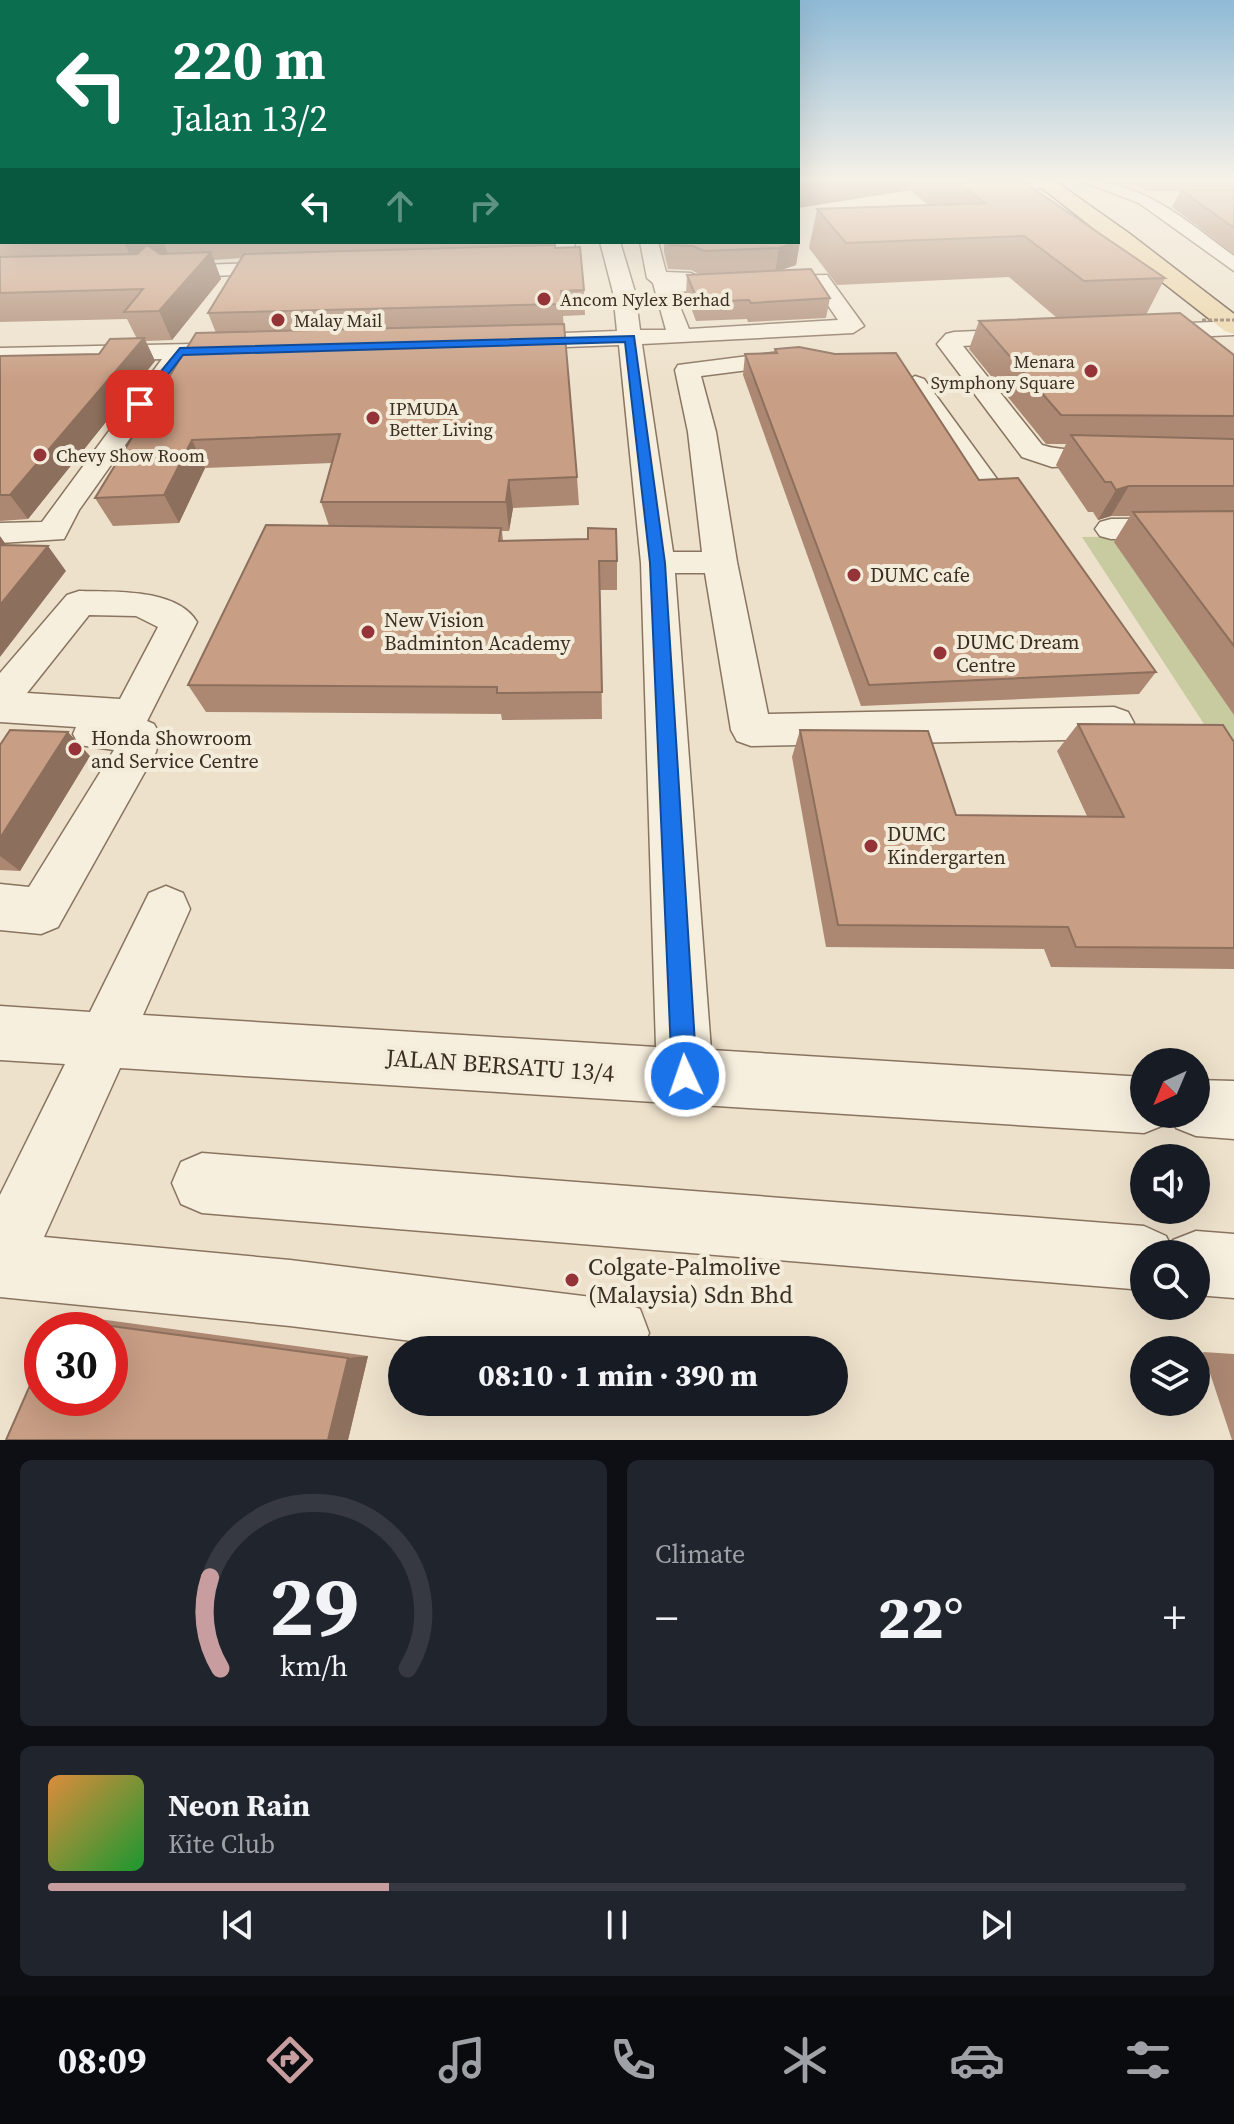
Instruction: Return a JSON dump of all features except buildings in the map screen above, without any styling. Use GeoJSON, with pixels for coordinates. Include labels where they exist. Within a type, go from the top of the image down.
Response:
{"type":"FeatureCollection","features":[{"type":"Feature","properties":{"kind":"main road"},"geometry":{"type":"LineString","coordinates":[[1131,248],[1234,325]]}},
{"type":"Feature","properties":{"kind":"main road"},"geometry":{"type":"LineString","coordinates":[[1166,248],[1234,298]]}},
{"type":"Feature","properties":{"kind":"street"},"geometry":{"type":"LineString","coordinates":[[1214,248],[1234,265]]}},
{"type":"Feature","properties":{"kind":"street"},"geometry":{"type":"LineString","coordinates":[[185,252],[172,272],[316,267]]}},
{"type":"Feature","properties":{"kind":"street"},"geometry":{"type":"LineString","coordinates":[[560,254],[620,255],[664,280],[811,274],[814,272],[807,262]]}},
{"type":"Feature","properties":{"kind":"street"},"geometry":{"type":"LineString","coordinates":[[620,255],[662,290],[680,336]]}},
{"type":"Feature","properties":{"kind":"street"},"geometry":{"type":"LineString","coordinates":[[620,255],[630,339],[685,1076]]}},
{"type":"Feature","properties":{"kind":"street"},"geometry":{"type":"LineString","coordinates":[[572,319],[502,333],[630,339],[853,326],[820,279],[661,286],[662,290]]}},
{"type":"Feature","properties":{"kind":"street"},"geometry":{"type":"LineString","coordinates":[[1119,333],[1234,325]]}},
{"type":"Feature","properties":{"kind":"street"},"geometry":{"type":"LineString","coordinates":[[1179,330],[1201,349]]}},
{"type":"Feature","properties":{"kind":"street"},"geometry":{"type":"LineString","coordinates":[[0,334],[91,344],[180,351],[252,340],[91,344],[0,355]]}},
{"type":"Feature","properties":{"kind":"street"},"geometry":{"type":"LineString","coordinates":[[1044,336],[954,339],[949,344],[1032,451],[1052,458],[1143,457]]}},
{"type":"Feature","properties":{"kind":"street"},"geometry":{"type":"LineString","coordinates":[[0,533],[53,532],[64,510],[180,351]]}},
{"type":"Feature","properties":{"kind":"street"},"geometry":{"type":"LineString","coordinates":[[819,362],[795,357],[687,370],[702,432],[720,562],[751,730],[1114,723]]}},
{"type":"Feature","properties":{"kind":"street"},"geometry":{"type":"LineString","coordinates":[[902,362],[991,492]]}},
{"type":"Feature","properties":{"kind":"street"},"geometry":{"type":"LineString","coordinates":[[0,374],[66,372]]}},
{"type":"Feature","properties":{"kind":"street"},"geometry":{"type":"LineString","coordinates":[[1111,529],[1234,528]]}},
{"type":"Feature","properties":{"kind":"street"},"geometry":{"type":"LineString","coordinates":[[645,550],[720,562]]}},
{"type":"Feature","properties":{"kind":"street"},"geometry":{"type":"LineString","coordinates":[[0,907],[41,911],[135,752],[140,735],[15,719]]}},
{"type":"Feature","properties":{"kind":"street"},"geometry":{"type":"LineString","coordinates":[[166,909],[0,1264],[290,1293],[616,1333]]}},
{"type":"Feature","properties":{"kind":"street","name":"JALAN BERSATU 13/4"},"geometry":{"type":"LineString","coordinates":[[5,1043],[105,1040],[1130,1104]]}},
{"type":"Feature","properties":{"kind":"street"},"geometry":{"type":"LineString","coordinates":[[1210,1109],[1234,1110]]}},
{"type":"Feature","properties":{"kind":"street"},"geometry":{"type":"LineString","coordinates":[[202,1183],[1130,1257]]}},
{"type":"Feature","properties":{"kind":"street"},"geometry":{"type":"LineString","coordinates":[[1210,1264],[1234,1266]]}},
{"type":"Feature","properties":{"kind":"path"},"geometry":{"type":"LineString","coordinates":[[1202,320],[1234,325]]}},
{"type":"Feature","properties":{"kind":"green space"},"geometry":{"type":"Polygon","coordinates":[[[1234,536],[1234,770],[1082,537],[1234,536]]]}},
{"type":"Feature","properties":{"kind":"place","name":"Ancom Nylex Berhad"},"geometry":{"type":"Point","coordinates":[544,299]}},
{"type":"Feature","properties":{"kind":"place","name":"Malay Mail"},"geometry":{"type":"Point","coordinates":[278,320]}},
{"type":"Feature","properties":{"kind":"place","name":"Menara Symphony Square"},"geometry":{"type":"Point","coordinates":[1091,371]}},
{"type":"Feature","properties":{"kind":"place","name":"IPMUDA Better Living"},"geometry":{"type":"Point","coordinates":[373,418]}},
{"type":"Feature","properties":{"kind":"place","name":"Chevy Show Room"},"geometry":{"type":"Point","coordinates":[40,455]}},
{"type":"Feature","properties":{"kind":"place","name":"DUMC cafe"},"geometry":{"type":"Point","coordinates":[854,575]}},
{"type":"Feature","properties":{"kind":"place","name":"New Vision Badminton Academy"},"geometry":{"type":"Point","coordinates":[368,632]}},
{"type":"Feature","properties":{"kind":"place","name":"DUMC Dream Centre"},"geometry":{"type":"Point","coordinates":[940,653]}},
{"type":"Feature","properties":{"kind":"place","name":"Honda Showroom and Service Centre"},"geometry":{"type":"Point","coordinates":[75,749]}},
{"type":"Feature","properties":{"kind":"place","name":"DUMC Kindergarten"},"geometry":{"type":"Point","coordinates":[871,846]}},
{"type":"Feature","properties":{"kind":"place","name":"Colgate-Palmolive (Malaysia) Sdn Bhd"},"geometry":{"type":"Point","coordinates":[572,1280]}},
{"type":"Feature","properties":{"kind":"route"},"geometry":{"type":"LineString","coordinates":[[140,404],[180,351],[630,339],[658,563],[685,1076]]}}]}
